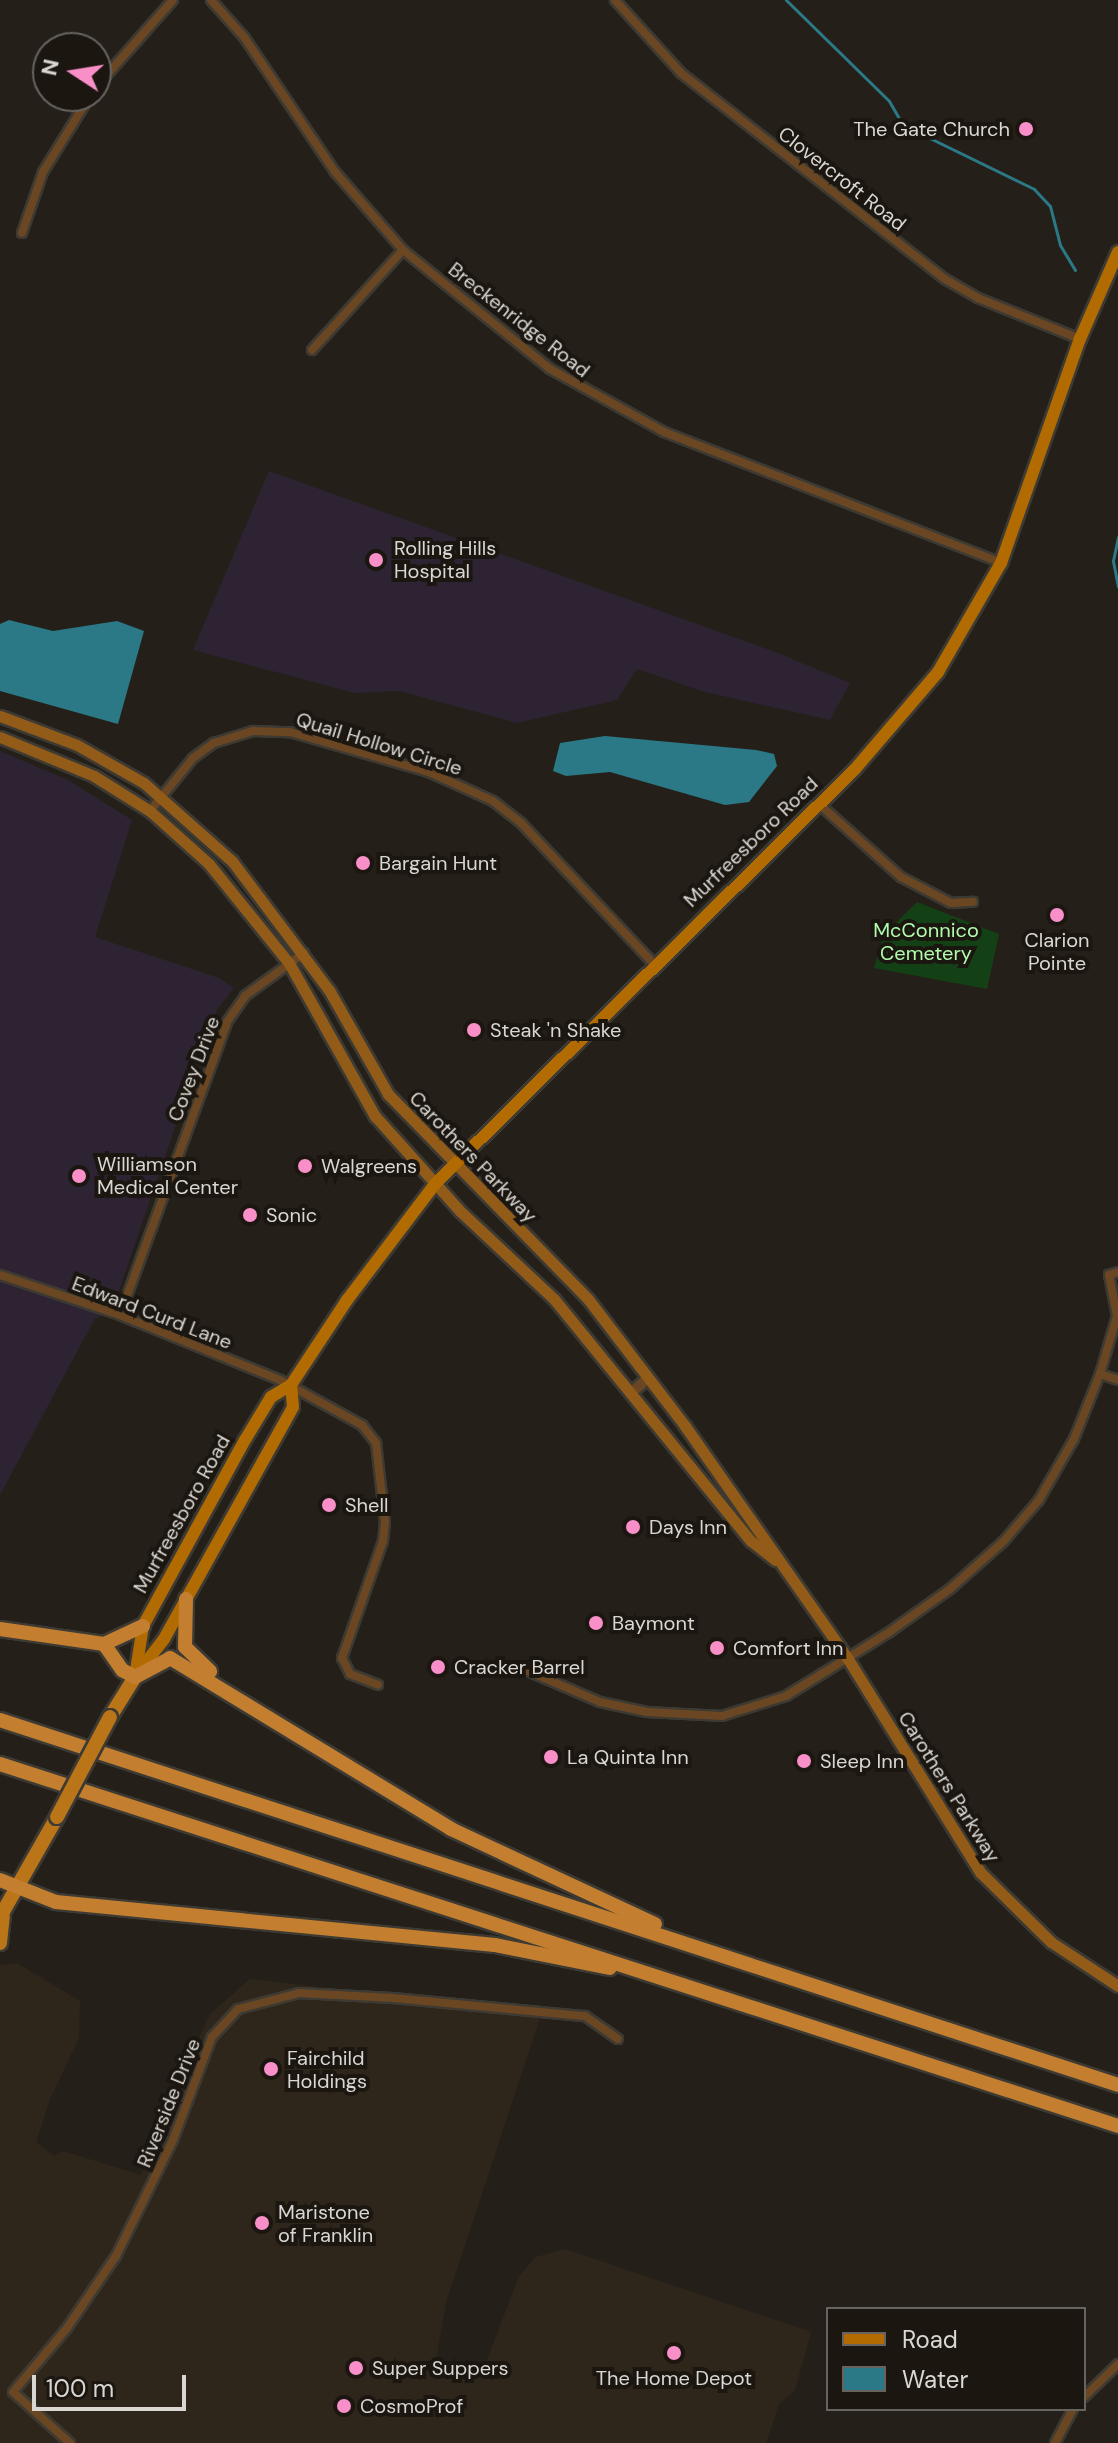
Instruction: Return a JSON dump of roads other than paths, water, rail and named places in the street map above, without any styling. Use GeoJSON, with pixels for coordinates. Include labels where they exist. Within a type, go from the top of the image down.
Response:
{"type":"FeatureCollection","features":[{"type":"Feature","properties":{"kind":"highway"},"geometry":{"type":"LineString","coordinates":[[186,1599],[185,1647],[222,1687]]}},
{"type":"Feature","properties":{"kind":"highway"},"geometry":{"type":"LineString","coordinates":[[0,1629],[104,1644],[143,1626]]}},
{"type":"Feature","properties":{"kind":"highway"},"geometry":{"type":"LineString","coordinates":[[104,1644],[122,1670],[135,1677],[170,1658],[451,1829],[699,1944]]}},
{"type":"Feature","properties":{"kind":"highway","name":"Murfreesboro Road"},"geometry":{"type":"LineString","coordinates":[[0,1943],[1,1917],[135,1677]]}},
{"type":"Feature","properties":{"kind":"highway"},"geometry":{"type":"LineString","coordinates":[[0,1720],[536,1897],[699,1944],[1118,2085]]}},
{"type":"Feature","properties":{"kind":"highway"},"geometry":{"type":"LineString","coordinates":[[0,1764],[1118,2126]]}},
{"type":"Feature","properties":{"kind":"highway"},"geometry":{"type":"LineString","coordinates":[[0,1880],[17,1890],[56,1902],[495,1945],[673,1980]]}},
{"type":"Feature","properties":{"kind":"main road","name":"Murfreesboro Road"},"geometry":{"type":"LineString","coordinates":[[135,1677],[143,1626],[265,1408],[291,1385],[347,1300],[435,1184],[819,804],[926,688],[975,615],[1001,563],[1080,339],[1118,252]]}},
{"type":"Feature","properties":{"kind":"main road","name":"Carothers Parkway"},"geometry":{"type":"LineString","coordinates":[[0,716],[77,745],[162,795],[232,861],[304,953],[388,1094],[452,1164],[588,1299],[648,1378],[848,1659],[980,1872],[1051,1942],[1118,1986]]}},
{"type":"Feature","properties":{"kind":"main road","name":"Carothers Parkway"},"geometry":{"type":"LineString","coordinates":[[0,737],[94,776],[150,811],[209,864],[289,963],[357,1091],[435,1184],[554,1299],[751,1541],[788,1571]]}},
{"type":"Feature","properties":{"kind":"main road","name":"Murfreesboro Road"},"geometry":{"type":"LineString","coordinates":[[135,1677],[186,1599],[293,1407],[291,1385]]}},
{"type":"Feature","properties":{"kind":"street"},"geometry":{"type":"LineString","coordinates":[[112,69],[173,0]]}},
{"type":"Feature","properties":{"kind":"street","name":"Breckenridge Road"},"geometry":{"type":"LineString","coordinates":[[211,0],[244,37],[335,172],[403,250],[550,369],[600,402],[815,495],[1001,563]]}},
{"type":"Feature","properties":{"kind":"street","name":"Clovercroft Road"},"geometry":{"type":"LineString","coordinates":[[615,0],[681,73],[945,279],[978,298],[1080,339]]}},
{"type":"Feature","properties":{"kind":"street"},"geometry":{"type":"LineString","coordinates":[[22,233],[43,172],[80,112]]}},
{"type":"Feature","properties":{"kind":"street"},"geometry":{"type":"LineString","coordinates":[[312,350],[403,250]]}},
{"type":"Feature","properties":{"kind":"street","name":"Quail Hollow Circle"},"geometry":{"type":"LineString","coordinates":[[150,811],[193,758],[214,743],[253,731],[290,732],[429,772],[493,801],[521,823],[654,964]]}},
{"type":"Feature","properties":{"kind":"street"},"geometry":{"type":"LineString","coordinates":[[819,804],[901,877],[951,903],[973,902]]}},
{"type":"Feature","properties":{"kind":"street","name":"Covey Drive"},"geometry":{"type":"LineString","coordinates":[[120,1315],[227,1022],[245,996],[304,953]]}},
{"type":"Feature","properties":{"kind":"street"},"geometry":{"type":"LineString","coordinates":[[528,1671],[600,1702],[647,1712],[722,1716],[786,1696],[848,1659],[950,1589],[1003,1542],[1039,1500],[1074,1439],[1100,1374],[1117,1316],[1113,1273]]}},
{"type":"Feature","properties":{"kind":"street","name":"Edward Curd Lane"},"geometry":{"type":"LineString","coordinates":[[0,1275],[120,1315],[291,1385],[350,1416],[376,1443],[384,1488],[383,1541],[342,1658],[350,1674],[378,1685]]}},
{"type":"Feature","properties":{"kind":"street"},"geometry":{"type":"LineString","coordinates":[[1100,1374],[1118,1380]]}},
{"type":"Feature","properties":{"kind":"street"},"geometry":{"type":"LineString","coordinates":[[631,1393],[648,1378]]}},
{"type":"Feature","properties":{"kind":"street","name":"Riverside Drive"},"geometry":{"type":"LineString","coordinates":[[70,2443],[13,2392],[67,2328],[116,2256],[173,2140],[212,2037],[238,2009],[299,1993],[393,1998],[585,2016],[618,2039]]}},
{"type":"Feature","properties":{"kind":"street"},"geometry":{"type":"LineString","coordinates":[[1086,2395],[1118,2364]]}},
{"type":"Feature","properties":{"kind":"street"},"geometry":{"type":"LineString","coordinates":[[1055,2443],[1072,2411]]}},
{"type":"Feature","properties":{"kind":"water"},"geometry":{"type":"Polygon","coordinates":[[[9,620],[53,631],[117,621],[144,631],[118,724],[0,691],[0,624],[9,620]]]}},
{"type":"Feature","properties":{"kind":"water"},"geometry":{"type":"Polygon","coordinates":[[[605,736],[756,750],[774,754],[777,766],[749,802],[725,805],[610,772],[566,776],[553,771],[560,743],[605,736]]]}},
{"type":"Feature","properties":{"kind":"waterway"},"geometry":{"type":"LineString","coordinates":[[786,0],[889,101],[903,125],[1034,189],[1050,206],[1060,245],[1075,270]]}},
{"type":"Feature","properties":{"kind":"waterway"},"geometry":{"type":"LineString","coordinates":[[1118,537],[1113,561],[1118,587]]}},
{"type":"Feature","properties":{"kind":"place","name":"The Gate Church"},"geometry":{"type":"Point","coordinates":[1026,129]}},
{"type":"Feature","properties":{"kind":"place","name":"Rolling Hills Hospital"},"geometry":{"type":"Point","coordinates":[376,560]}},
{"type":"Feature","properties":{"kind":"place","name":"Bargain Hunt"},"geometry":{"type":"Point","coordinates":[363,863]}},
{"type":"Feature","properties":{"kind":"place","name":"Clarion Pointe"},"geometry":{"type":"Point","coordinates":[1057,915]}},
{"type":"Feature","properties":{"kind":"place","name":"Steak 'n Shake"},"geometry":{"type":"Point","coordinates":[474,1030]}},
{"type":"Feature","properties":{"kind":"place","name":"Walgreens"},"geometry":{"type":"Point","coordinates":[305,1166]}},
{"type":"Feature","properties":{"kind":"place","name":"Williamson Medical Center"},"geometry":{"type":"Point","coordinates":[79,1176]}},
{"type":"Feature","properties":{"kind":"place","name":"Sonic"},"geometry":{"type":"Point","coordinates":[250,1215]}},
{"type":"Feature","properties":{"kind":"place","name":"Shell"},"geometry":{"type":"Point","coordinates":[329,1505]}},
{"type":"Feature","properties":{"kind":"place","name":"Days Inn"},"geometry":{"type":"Point","coordinates":[633,1527]}},
{"type":"Feature","properties":{"kind":"place","name":"Baymont"},"geometry":{"type":"Point","coordinates":[596,1623]}},
{"type":"Feature","properties":{"kind":"place","name":"Comfort Inn"},"geometry":{"type":"Point","coordinates":[717,1648]}},
{"type":"Feature","properties":{"kind":"place","name":"Cracker Barrel"},"geometry":{"type":"Point","coordinates":[438,1667]}},
{"type":"Feature","properties":{"kind":"place","name":"La Quinta Inn"},"geometry":{"type":"Point","coordinates":[551,1757]}},
{"type":"Feature","properties":{"kind":"place","name":"Sleep Inn"},"geometry":{"type":"Point","coordinates":[804,1761]}},
{"type":"Feature","properties":{"kind":"place","name":"Fairchild Holdings"},"geometry":{"type":"Point","coordinates":[271,2069]}},
{"type":"Feature","properties":{"kind":"place","name":"Maristone of Franklin"},"geometry":{"type":"Point","coordinates":[262,2223]}},
{"type":"Feature","properties":{"kind":"place","name":"The Home Depot"},"geometry":{"type":"Point","coordinates":[674,2353]}},
{"type":"Feature","properties":{"kind":"place","name":"Super Suppers"},"geometry":{"type":"Point","coordinates":[356,2368]}},
{"type":"Feature","properties":{"kind":"place","name":"CosmoProf"},"geometry":{"type":"Point","coordinates":[344,2406]}},
{"type":"Feature","properties":{"kind":"park label","name":"McConnico Cemetery"},"geometry":{"type":"Point","coordinates":[926,942]}}]}
